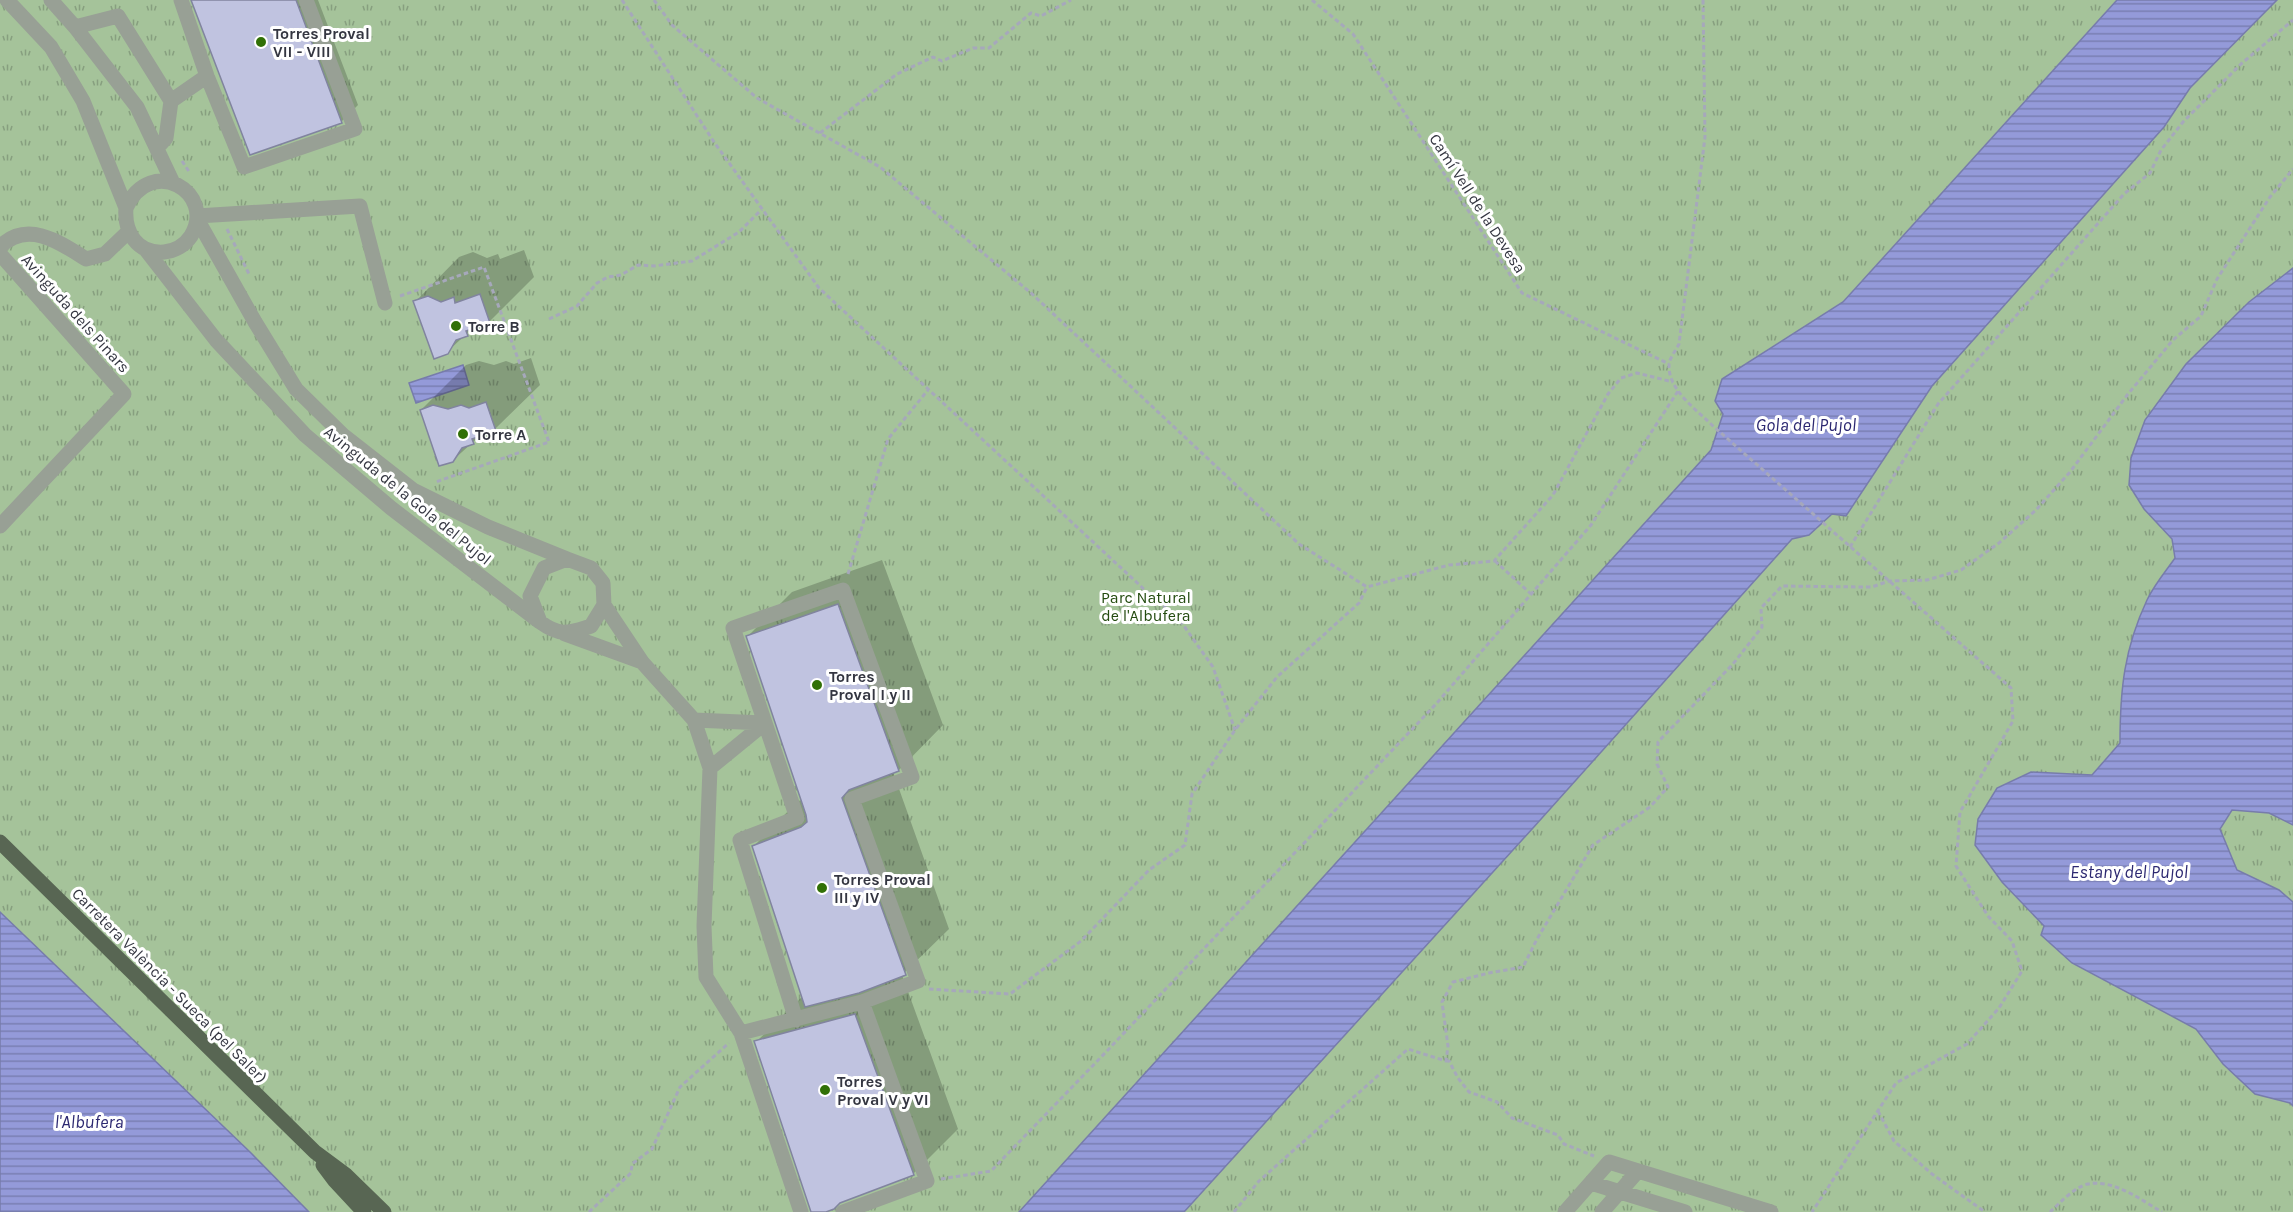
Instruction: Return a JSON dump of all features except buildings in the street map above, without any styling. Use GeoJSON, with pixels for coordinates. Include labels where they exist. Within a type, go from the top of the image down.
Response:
{"type":"FeatureCollection","features":[{"type":"Feature","properties":{"kind":"main road","name":"Carretera València - Sueca (pel Saler)"},"geometry":{"type":"LineString","coordinates":[[0,842],[315,1152],[346,1175],[384,1212]]}},
{"type":"Feature","properties":{"kind":"main road","name":"Carretera València - Sueca (pel Saler)"},"geometry":{"type":"LineString","coordinates":[[315,1152],[335,1181],[364,1212]]}},
{"type":"Feature","properties":{"kind":"street"},"geometry":{"type":"LineString","coordinates":[[8,0],[51,47],[83,101],[126,208]]}},
{"type":"Feature","properties":{"kind":"street"},"geometry":{"type":"LineString","coordinates":[[51,0],[137,107],[173,183]]}},
{"type":"Feature","properties":{"kind":"street"},"geometry":{"type":"LineString","coordinates":[[181,0],[207,76],[244,167],[355,129],[306,0]]}},
{"type":"Feature","properties":{"kind":"street"},"geometry":{"type":"LineString","coordinates":[[75,27],[118,16],[171,101],[166,138],[157,148]]}},
{"type":"Feature","properties":{"kind":"street"},"geometry":{"type":"LineString","coordinates":[[171,101],[207,76]]}},
{"type":"Feature","properties":{"kind":"street"},"geometry":{"type":"LineString","coordinates":[[161,181],[173,183],[183,188],[195,206],[197,218],[194,230],[179,248],[157,253],[146,250],[128,232],[125,220],[126,208],[131,197],[139,188],[161,181]]}},
{"type":"Feature","properties":{"kind":"street"},"geometry":{"type":"LineString","coordinates":[[197,218],[360,206],[392,300]]}},
{"type":"Feature","properties":{"kind":"street","name":"Avinguda de la Gola del Pujol"},"geometry":{"type":"LineString","coordinates":[[197,218],[255,322],[296,389],[344,436],[413,490],[488,527],[567,559]]}},
{"type":"Feature","properties":{"kind":"street","name":"Avinguda dels Pinars"},"geometry":{"type":"LineString","coordinates":[[0,247],[5,241],[21,234],[41,234],[66,246],[87,260],[105,254],[128,232]]}},
{"type":"Feature","properties":{"kind":"street","name":"Avinguda de la Gola del Pujol"},"geometry":{"type":"LineString","coordinates":[[146,250],[216,340],[305,435],[391,508],[540,622]]}},
{"type":"Feature","properties":{"kind":"street","name":"Avinguda dels Pinars"},"geometry":{"type":"LineString","coordinates":[[0,254],[124,394],[0,526]]}},
{"type":"Feature","properties":{"kind":"street"},"geometry":{"type":"LineString","coordinates":[[642,662],[551,630],[540,622],[530,596],[543,568],[567,559],[591,568],[603,583],[604,605],[642,662],[694,720],[710,768],[704,926],[706,977],[741,1033],[801,1212]]}},
{"type":"Feature","properties":{"kind":"street"},"geometry":{"type":"LineString","coordinates":[[741,1033],[796,1020],[862,1002],[918,981],[852,799],[912,777],[843,590],[733,628],[797,818],[740,840],[796,1020]]}},
{"type":"Feature","properties":{"kind":"street"},"geometry":{"type":"LineString","coordinates":[[565,634],[591,626],[604,605]]}},
{"type":"Feature","properties":{"kind":"street"},"geometry":{"type":"LineString","coordinates":[[694,720],[765,723]]}},
{"type":"Feature","properties":{"kind":"street"},"geometry":{"type":"LineString","coordinates":[[710,768],[765,723]]}},
{"type":"Feature","properties":{"kind":"street"},"geometry":{"type":"LineString","coordinates":[[843,1212],[927,1181],[862,1002]]}},
{"type":"Feature","properties":{"kind":"street"},"geometry":{"type":"LineString","coordinates":[[1565,1212],[1609,1162],[1771,1212]]}},
{"type":"Feature","properties":{"kind":"street"},"geometry":{"type":"LineString","coordinates":[[1602,1212],[1638,1171]]}},
{"type":"Feature","properties":{"kind":"street"},"geometry":{"type":"LineString","coordinates":[[1591,1183],[1678,1211]]}},
{"type":"Feature","properties":{"kind":"path"},"geometry":{"type":"LineString","coordinates":[[622,0],[714,142],[819,288],[1179,620],[1213,667],[1235,730]]}},
{"type":"Feature","properties":{"kind":"path"},"geometry":{"type":"LineString","coordinates":[[654,0],[672,25],[757,98],[880,167],[1022,285],[1299,544],[1367,587],[1449,565],[1494,561],[1553,495],[1608,394],[1621,378],[1638,373],[1673,381]]}},
{"type":"Feature","properties":{"kind":"path"},"geometry":{"type":"LineString","coordinates":[[820,134],[897,74],[933,57],[942,61],[973,48],[989,48],[1031,13],[1041,16],[1071,0]]}},
{"type":"Feature","properties":{"kind":"path","name":"Camí Vell de la Devesa"},"geometry":{"type":"LineString","coordinates":[[1312,0],[1353,34],[1522,293],[1669,364]]}},
{"type":"Feature","properties":{"kind":"path"},"geometry":{"type":"LineString","coordinates":[[1703,0],[1705,137],[1679,344],[1669,364],[1673,381],[1678,391],[1713,426],[2012,688],[2013,721],[1960,812],[1956,866],[1988,916],[2012,941],[2022,971],[1999,1008],[1967,1044],[1896,1083],[1812,1212]]}},
{"type":"Feature","properties":{"kind":"path"},"geometry":{"type":"LineString","coordinates":[[1850,547],[1938,404],[2124,194],[2150,173],[2162,150],[2183,122],[2241,64],[2293,20]]}},
{"type":"Feature","properties":{"kind":"path"},"geometry":{"type":"LineString","coordinates":[[1446,1061],[1448,1047],[1442,1002],[1453,982],[1523,967],[1593,845],[1650,807],[1668,787],[1657,764],[1658,742],[1733,664],[1762,627],[1761,608],[1782,586],[1872,587],[1889,581],[1927,580],[1961,570],[1999,543],[2036,510],[2070,472],[2128,394],[2173,340],[2201,316],[2217,279],[2270,197],[2293,169]]}},
{"type":"Feature","properties":{"kind":"path"},"geometry":{"type":"LineString","coordinates":[[549,319],[577,306],[597,283],[608,277],[621,275],[638,265],[654,266],[692,261],[739,232],[762,209]]}},
{"type":"Feature","properties":{"kind":"path"},"geometry":{"type":"LineString","coordinates":[[392,300],[484,267],[549,442],[432,484]]}},
{"type":"Feature","properties":{"kind":"path"},"geometry":{"type":"LineString","coordinates":[[843,590],[888,439],[928,390]]}},
{"type":"Feature","properties":{"kind":"path"},"geometry":{"type":"LineString","coordinates":[[927,1181],[991,1171],[1105,1053],[1436,704],[1591,525],[1678,391]]}},
{"type":"Feature","properties":{"kind":"path"},"geometry":{"type":"LineString","coordinates":[[1494,561],[1531,594]]}},
{"type":"Feature","properties":{"kind":"path"},"geometry":{"type":"LineString","coordinates":[[918,981],[932,991],[1010,994],[1081,941],[1149,870],[1185,846],[1192,794],[1235,730],[1277,677],[1359,603],[1367,587]]}},
{"type":"Feature","properties":{"kind":"path"},"geometry":{"type":"LineString","coordinates":[[589,1212],[631,1173],[632,1164],[652,1149],[680,1087],[741,1033]]}},
{"type":"Feature","properties":{"kind":"path"},"geometry":{"type":"LineString","coordinates":[[1234,1212],[1259,1181],[1408,1049],[1449,1061],[1469,1092],[1497,1102],[1512,1118],[1558,1135],[1564,1144],[1609,1162]]}},
{"type":"Feature","properties":{"kind":"path"},"geometry":{"type":"LineString","coordinates":[[1878,1111],[1894,1142],[1932,1174],[1985,1212]]}},
{"type":"Feature","properties":{"kind":"path"},"geometry":{"type":"LineString","coordinates":[[2050,1212],[2067,1197],[2088,1184],[2113,1186],[2162,1212]]}},
{"type":"Feature","properties":{"kind":"green space","name":"Parc Natural de l'Albufera"},"geometry":{"type":"Polygon","coordinates":[[[0,0],[2293,0],[2293,1212],[0,1212],[0,0]]]}},
{"type":"Feature","properties":{"kind":"water","name":"Gola del Pujol"},"geometry":{"type":"Polygon","coordinates":[[[2117,0],[2277,0],[2190,88],[2164,127],[1932,386],[1846,516],[1832,514],[1809,535],[1792,539],[1184,1212],[1019,1212],[1711,450],[1723,414],[1715,401],[1722,379],[1843,302],[2117,0]]]}},
{"type":"Feature","properties":{"kind":"water","name":"Estany del Pujol"},"geometry":{"type":"Polygon","coordinates":[[[2293,268],[2293,825],[2269,813],[2232,810],[2220,829],[2237,870],[2279,890],[2293,902],[2293,1106],[2290,1103],[2255,1094],[2223,1064],[2196,1029],[2072,963],[2041,935],[2044,926],[2002,882],[1975,845],[1978,819],[1997,788],[2031,772],[2092,775],[2120,743],[2122,687],[2133,636],[2150,594],[2175,558],[2172,539],[2144,509],[2129,485],[2131,458],[2145,420],[2186,364],[2249,302],[2293,268]]]}},
{"type":"Feature","properties":{"kind":"water"},"geometry":{"type":"Polygon","coordinates":[[[463,365],[469,385],[416,403],[409,383],[463,365]]]}},
{"type":"Feature","properties":{"kind":"water","name":"l'Albufera"},"geometry":{"type":"Polygon","coordinates":[[[0,912],[250,1152],[309,1212],[0,1212],[0,912]]]}},
{"type":"Feature","properties":{"kind":"place","name":"Torres Proval VII - VIII"},"geometry":{"type":"Point","coordinates":[261,42]}},
{"type":"Feature","properties":{"kind":"place","name":"Torre B"},"geometry":{"type":"Point","coordinates":[456,326]}},
{"type":"Feature","properties":{"kind":"place","name":"Torre A"},"geometry":{"type":"Point","coordinates":[463,434]}},
{"type":"Feature","properties":{"kind":"place","name":"Torres Proval I y II"},"geometry":{"type":"Point","coordinates":[817,685]}},
{"type":"Feature","properties":{"kind":"place","name":"Torres Proval III y IV"},"geometry":{"type":"Point","coordinates":[822,888]}},
{"type":"Feature","properties":{"kind":"place","name":"Torres Proval V y VI"},"geometry":{"type":"Point","coordinates":[825,1090]}}]}
